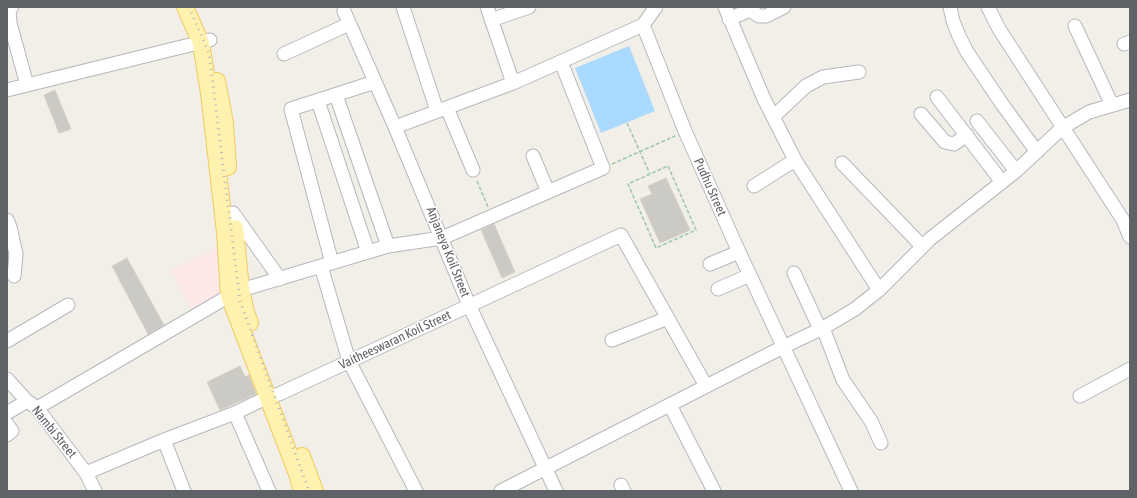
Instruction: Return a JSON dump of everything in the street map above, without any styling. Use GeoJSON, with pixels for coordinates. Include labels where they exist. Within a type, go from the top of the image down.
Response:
{"type":"FeatureCollection","features":[{"type":"Feature","properties":{"kind":"main road"},"geometry":{"type":"LineString","coordinates":[[185,7],[206,41],[209,94],[225,232],[235,293],[273,395],[315,491]]}},
{"type":"Feature","properties":{"kind":"main road"},"geometry":{"type":"LineString","coordinates":[[196,7],[206,41],[225,123],[228,179],[233,213],[235,293]]}},
{"type":"Feature","properties":{"kind":"main road"},"geometry":{"type":"LineString","coordinates":[[273,395],[302,491]]}},
{"type":"Feature","properties":{"kind":"street"},"geometry":{"type":"LineString","coordinates":[[12,7],[9,10],[10,23],[27,85]]}},
{"type":"Feature","properties":{"kind":"street"},"geometry":{"type":"LineString","coordinates":[[403,7],[442,109],[473,170]]}},
{"type":"Feature","properties":{"kind":"street"},"geometry":{"type":"LineString","coordinates":[[513,83],[489,13],[529,7]]}},
{"type":"Feature","properties":{"kind":"street"},"geometry":{"type":"LineString","coordinates":[[395,127],[513,83],[643,25],[656,7]]}},
{"type":"Feature","properties":{"kind":"street"},"geometry":{"type":"LineString","coordinates":[[784,7],[766,16],[759,16],[750,10],[727,13],[764,99],[795,160],[879,290]]}},
{"type":"Feature","properties":{"kind":"street"},"geometry":{"type":"LineString","coordinates":[[950,7],[953,21],[967,52],[1037,152]]}},
{"type":"Feature","properties":{"kind":"street"},"geometry":{"type":"LineString","coordinates":[[988,7],[999,29],[1122,220],[1130,237]]}},
{"type":"Feature","properties":{"kind":"street","name":"Anjaneya Koil Street"},"geometry":{"type":"LineString","coordinates":[[344,11],[470,305],[556,491]]}},
{"type":"Feature","properties":{"kind":"street"},"geometry":{"type":"LineString","coordinates":[[284,54],[350,24]]}},
{"type":"Feature","properties":{"kind":"street","name":"Pudhu Street"},"geometry":{"type":"LineString","coordinates":[[643,25],[685,131],[739,252],[851,491]]}},
{"type":"Feature","properties":{"kind":"street"},"geometry":{"type":"LineString","coordinates":[[1075,26],[1112,105]]}},
{"type":"Feature","properties":{"kind":"street"},"geometry":{"type":"LineString","coordinates":[[7,90],[206,41]]}},
{"type":"Feature","properties":{"kind":"street"},"geometry":{"type":"LineString","coordinates":[[7,413],[32,405],[235,293],[388,246],[442,238],[603,168],[561,62]]}},
{"type":"Feature","properties":{"kind":"street"},"geometry":{"type":"LineString","coordinates":[[773,117],[806,86],[823,77],[859,72]]}},
{"type":"Feature","properties":{"kind":"street"},"geometry":{"type":"LineString","coordinates":[[375,82],[292,109],[349,361],[416,491]]}},
{"type":"Feature","properties":{"kind":"street"},"geometry":{"type":"LineString","coordinates":[[336,95],[388,246]]}},
{"type":"Feature","properties":{"kind":"street"},"geometry":{"type":"LineString","coordinates":[[937,97],[1002,182]]}},
{"type":"Feature","properties":{"kind":"street"},"geometry":{"type":"LineString","coordinates":[[502,491],[783,346],[821,328],[855,309],[879,290],[922,246],[1016,171],[1062,128],[1089,112],[1130,100]]}},
{"type":"Feature","properties":{"kind":"street"},"geometry":{"type":"LineString","coordinates":[[318,101],[368,252]]}},
{"type":"Feature","properties":{"kind":"street"},"geometry":{"type":"LineString","coordinates":[[921,114],[945,142],[954,144],[967,135]]}},
{"type":"Feature","properties":{"kind":"street"},"geometry":{"type":"LineString","coordinates":[[977,121],[1016,171]]}},
{"type":"Feature","properties":{"kind":"street"},"geometry":{"type":"LineString","coordinates":[[533,156],[548,192]]}},
{"type":"Feature","properties":{"kind":"street"},"geometry":{"type":"LineString","coordinates":[[754,186],[795,160]]}},
{"type":"Feature","properties":{"kind":"street"},"geometry":{"type":"LineString","coordinates":[[842,163],[922,246]]}},
{"type":"Feature","properties":{"kind":"street"},"geometry":{"type":"LineString","coordinates":[[233,213],[280,278]]}},
{"type":"Feature","properties":{"kind":"street"},"geometry":{"type":"LineString","coordinates":[[7,220],[16,254],[14,276]]}},
{"type":"Feature","properties":{"kind":"street","name":"Vaitheeswaran Koil Street"},"geometry":{"type":"LineString","coordinates":[[86,472],[235,413],[621,235],[668,318]]}},
{"type":"Feature","properties":{"kind":"street"},"geometry":{"type":"LineString","coordinates":[[710,264],[739,252]]}},
{"type":"Feature","properties":{"kind":"street"},"geometry":{"type":"LineString","coordinates":[[794,274],[821,328],[843,380],[871,421],[881,443]]}},
{"type":"Feature","properties":{"kind":"street"},"geometry":{"type":"LineString","coordinates":[[718,289],[750,275]]}},
{"type":"Feature","properties":{"kind":"street"},"geometry":{"type":"LineString","coordinates":[[7,341],[68,304]]}},
{"type":"Feature","properties":{"kind":"street"},"geometry":{"type":"LineString","coordinates":[[612,340],[668,318],[706,386]]}},
{"type":"Feature","properties":{"kind":"street"},"geometry":{"type":"LineString","coordinates":[[1080,396],[1130,369]]}},
{"type":"Feature","properties":{"kind":"street","name":"Nambi Street"},"geometry":{"type":"LineString","coordinates":[[7,379],[32,405],[86,472],[95,491]]}},
{"type":"Feature","properties":{"kind":"street"},"geometry":{"type":"LineString","coordinates":[[670,405],[714,491]]}},
{"type":"Feature","properties":{"kind":"street"},"geometry":{"type":"LineString","coordinates":[[235,413],[269,491]]}},
{"type":"Feature","properties":{"kind":"street"},"geometry":{"type":"LineString","coordinates":[[7,424],[12,431],[7,435]]}},
{"type":"Feature","properties":{"kind":"street"},"geometry":{"type":"LineString","coordinates":[[164,440],[184,491]]}},
{"type":"Feature","properties":{"kind":"path"},"geometry":{"type":"LineString","coordinates":[[627,123],[650,175]]}},
{"type":"Feature","properties":{"kind":"path"},"geometry":{"type":"LineString","coordinates":[[603,168],[670,139]]}},
{"type":"Feature","properties":{"kind":"path"},"geometry":{"type":"LineString","coordinates":[[668,166],[696,230],[656,248],[628,184],[650,175],[668,166]]}},
{"type":"Feature","properties":{"kind":"path"},"geometry":{"type":"LineString","coordinates":[[473,170],[491,216]]}},
{"type":"Feature","properties":{"kind":"shaded area"},"geometry":{"type":"Polygon","coordinates":[[[227,243],[229,292],[191,309],[171,270],[227,243]]]}},
{"type":"Feature","properties":{"kind":"water"},"geometry":{"type":"Polygon","coordinates":[[[629,46],[655,111],[601,133],[575,68],[629,46]]]}},
{"type":"Feature","properties":{"kind":"building"},"geometry":{"type":"Polygon","coordinates":[[[55,90],[71,129],[59,133],[44,95],[55,90]]]}},
{"type":"Feature","properties":{"kind":"building"},"geometry":{"type":"Polygon","coordinates":[[[666,178],[690,230],[660,243],[640,199],[652,194],[648,186],[666,178]]]}},
{"type":"Feature","properties":{"kind":"building"},"geometry":{"type":"Polygon","coordinates":[[[494,224],[515,272],[502,278],[481,230],[494,224]]]}},
{"type":"Feature","properties":{"kind":"building"},"geometry":{"type":"Polygon","coordinates":[[[127,258],[164,325],[148,334],[112,266],[127,258]]]}},
{"type":"Feature","properties":{"kind":"building"},"geometry":{"type":"Polygon","coordinates":[[[240,366],[245,377],[249,375],[256,394],[220,410],[207,382],[240,366]]]}},
{"type":"Feature","properties":{"kind":"railway"},"geometry":{"type":"LineString","coordinates":[[189,7],[209,53],[240,301],[309,491]]}}]}
